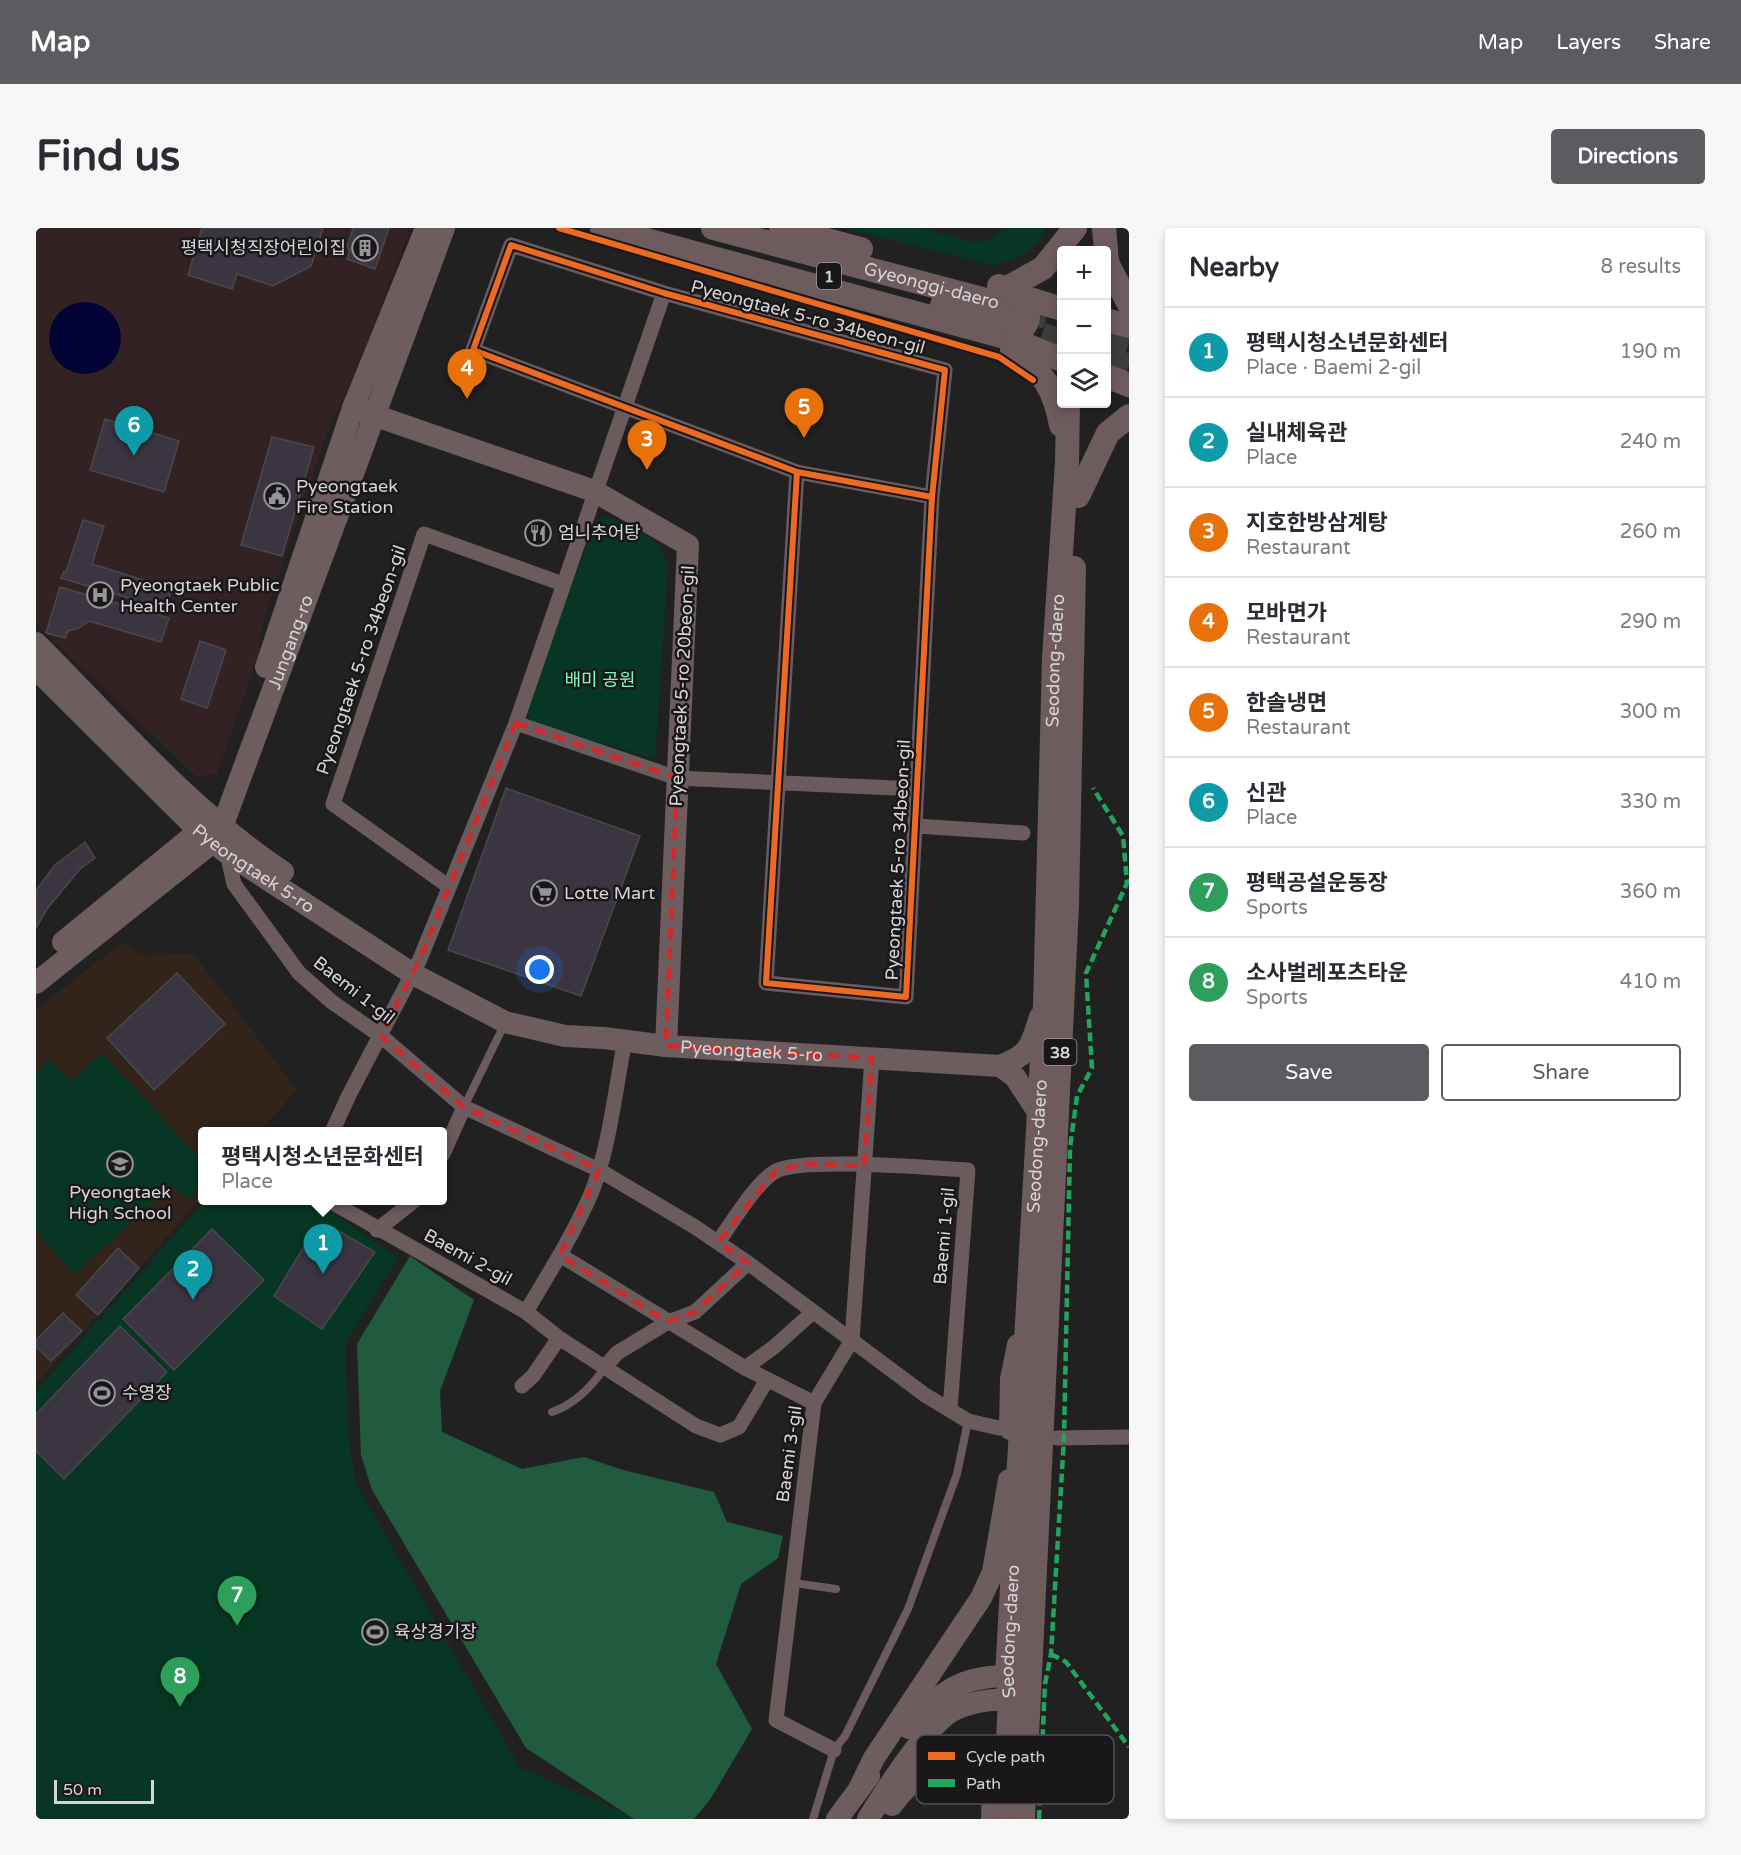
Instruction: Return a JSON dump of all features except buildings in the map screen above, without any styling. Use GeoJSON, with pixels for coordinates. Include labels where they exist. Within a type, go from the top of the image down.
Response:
{"type":"FeatureCollection","features":[{"type":"Feature","properties":{"kind":"main road","name":"Jungang-ro"},"geometry":{"type":"LineString","coordinates":[[214,834],[256,698],[353,408],[426,228]]}},
{"type":"Feature","properties":{"kind":"main road","name":"Jungang-ro"},"geometry":{"type":"LineString","coordinates":[[36,963],[214,834],[375,416],[444,228]]}},
{"type":"Feature","properties":{"kind":"main road"},"geometry":{"type":"LineString","coordinates":[[602,228],[1009,315],[1057,310]]}},
{"type":"Feature","properties":{"kind":"main road","name":"Gyeonggi-daero"},"geometry":{"type":"LineString","coordinates":[[649,228],[1009,315]]}},
{"type":"Feature","properties":{"kind":"main road","name":"Gyeonggi-daero"},"geometry":{"type":"LineString","coordinates":[[713,228],[1009,315]]}},
{"type":"Feature","properties":{"kind":"main road"},"geometry":{"type":"LineString","coordinates":[[781,228],[1009,315],[1057,356]]}},
{"type":"Feature","properties":{"kind":"main road"},"geometry":{"type":"LineString","coordinates":[[1009,315],[1042,268],[1075,228]]}},
{"type":"Feature","properties":{"kind":"main road"},"geometry":{"type":"LineString","coordinates":[[1074,246],[1075,228]]}},
{"type":"Feature","properties":{"kind":"main road"},"geometry":{"type":"LineString","coordinates":[[1099,246],[1102,228]]}},
{"type":"Feature","properties":{"kind":"main road"},"geometry":{"type":"LineString","coordinates":[[1102,228],[1105,246]]}},
{"type":"Feature","properties":{"kind":"main road"},"geometry":{"type":"LineString","coordinates":[[1111,271],[1129,304]]}},
{"type":"Feature","properties":{"kind":"main road"},"geometry":{"type":"LineString","coordinates":[[1009,315],[1056,398],[1067,462]]}},
{"type":"Feature","properties":{"kind":"main road"},"geometry":{"type":"LineString","coordinates":[[1111,321],[1129,326]]}},
{"type":"Feature","properties":{"kind":"main road"},"geometry":{"type":"LineString","coordinates":[[1111,378],[1129,386]]}},
{"type":"Feature","properties":{"kind":"main road","name":"Pyeongtaek 5-ro 20beon-gil"},"geometry":{"type":"LineString","coordinates":[[353,408],[594,491],[688,545],[666,1046]]}},
{"type":"Feature","properties":{"kind":"main road","name":"Seodong-daero"},"geometry":{"type":"LineString","coordinates":[[1020,1735],[1019,1687],[1029,1288],[1045,1005],[1055,646],[1067,462],[1068,408]]}},
{"type":"Feature","properties":{"kind":"main road","name":"Seodong-daero"},"geometry":{"type":"LineString","coordinates":[[1014,1735],[1019,1687],[1066,927],[1078,496],[1085,408]]}},
{"type":"Feature","properties":{"kind":"main road"},"geometry":{"type":"LineString","coordinates":[[1078,496],[1108,433],[1129,416]]}},
{"type":"Feature","properties":{"kind":"main road","name":"Pyeongtaek 5-ro"},"geometry":{"type":"LineString","coordinates":[[37,652],[214,834],[413,974],[505,1022],[564,1036],[625,1040],[666,1046],[1000,1066]]}},
{"type":"Feature","properties":{"kind":"main road"},"geometry":{"type":"LineString","coordinates":[[36,983],[214,834]]}},
{"type":"Feature","properties":{"kind":"main road"},"geometry":{"type":"LineString","coordinates":[[1000,1066],[1015,1060],[1030,1049],[1045,1005]]}},
{"type":"Feature","properties":{"kind":"main road"},"geometry":{"type":"LineString","coordinates":[[1000,1066],[1015,1077],[1038,1112]]}},
{"type":"Feature","properties":{"kind":"main road"},"geometry":{"type":"LineString","coordinates":[[860,1787],[874,1758],[981,1598],[993,1572],[1009,1486],[1011,1379],[1029,1288]]}},
{"type":"Feature","properties":{"kind":"main road"},"geometry":{"type":"LineString","coordinates":[[837,1819],[860,1787],[924,1710],[952,1686],[986,1676],[1019,1687]]}},
{"type":"Feature","properties":{"kind":"main road"},"geometry":{"type":"LineString","coordinates":[[927,1735],[951,1711],[1019,1687]]}},
{"type":"Feature","properties":{"kind":"main road"},"geometry":{"type":"LineString","coordinates":[[868,1819],[916,1751]]}},
{"type":"Feature","properties":{"kind":"main road"},"geometry":{"type":"LineString","coordinates":[[884,1819],[916,1780]]}},
{"type":"Feature","properties":{"kind":"main road"},"geometry":{"type":"LineString","coordinates":[[992,1819],[993,1804]]}},
{"type":"Feature","properties":{"kind":"main road","name":"Seodong-daero"},"geometry":{"type":"LineString","coordinates":[[1004,1819],[1006,1804]]}},
{"type":"Feature","properties":{"kind":"main road","name":"Seodong-daero"},"geometry":{"type":"LineString","coordinates":[[1023,1804],[1023,1819]]}},
{"type":"Feature","properties":{"kind":"street"},"geometry":{"type":"LineString","coordinates":[[664,293],[511,245],[472,350],[797,472],[933,496]]}},
{"type":"Feature","properties":{"kind":"street","name":"Pyeongtaek 5-ro 34beon-gil"},"geometry":{"type":"LineString","coordinates":[[334,1127],[413,974],[516,723],[664,293],[945,370],[933,496],[906,997],[766,983],[776,784],[797,472]]}},
{"type":"Feature","properties":{"kind":"street","name":"Pyeongtaek 5-ro 34beon-gil"},"geometry":{"type":"LineString","coordinates":[[448,886],[333,804],[424,534],[563,584]]}},
{"type":"Feature","properties":{"kind":"street"},"geometry":{"type":"LineString","coordinates":[[516,723],[677,778],[917,789]]}},
{"type":"Feature","properties":{"kind":"street"},"geometry":{"type":"LineString","coordinates":[[916,826],[1023,833]]}},
{"type":"Feature","properties":{"kind":"street","name":"Baemi 1-gil"},"geometry":{"type":"LineString","coordinates":[[214,834],[234,884],[299,973],[332,1002],[381,1036],[464,1107],[599,1170],[718,1242],[950,1410],[968,1421],[999,1428]]}},
{"type":"Feature","properties":{"kind":"street"},"geometry":{"type":"LineString","coordinates":[[526,1312],[560,1255],[591,1194],[599,1170],[625,1040]]}},
{"type":"Feature","properties":{"kind":"street"},"geometry":{"type":"LineString","coordinates":[[852,1340],[872,1058]]}},
{"type":"Feature","properties":{"kind":"street"},"geometry":{"type":"LineString","coordinates":[[447,1145],[464,1107]]}},
{"type":"Feature","properties":{"kind":"street","name":"Baemi 1-gil"},"geometry":{"type":"LineString","coordinates":[[718,1242],[764,1181],[776,1171],[805,1164],[969,1170],[950,1410]]}},
{"type":"Feature","properties":{"kind":"street","name":"Baemi 2-gil"},"geometry":{"type":"LineString","coordinates":[[336,1205],[526,1312],[560,1338],[696,1426],[720,1435],[739,1427],[767,1380]]}},
{"type":"Feature","properties":{"kind":"street"},"geometry":{"type":"LineString","coordinates":[[377,1230],[410,1205]]}},
{"type":"Feature","properties":{"kind":"street"},"geometry":{"type":"LineString","coordinates":[[560,1255],[745,1368],[814,1403]]}},
{"type":"Feature","properties":{"kind":"street"},"geometry":{"type":"LineString","coordinates":[[605,1367],[617,1353],[668,1322],[695,1312],[748,1263]]}},
{"type":"Feature","properties":{"kind":"street"},"geometry":{"type":"LineString","coordinates":[[745,1368],[774,1347],[812,1312]]}},
{"type":"Feature","properties":{"kind":"street"},"geometry":{"type":"LineString","coordinates":[[522,1386],[533,1376],[560,1338]]}},
{"type":"Feature","properties":{"kind":"street","name":"Baemi 3-gil"},"geometry":{"type":"LineString","coordinates":[[834,1750],[776,1720],[814,1403],[852,1340]]}},
{"type":"Feature","properties":{"kind":"street"},"geometry":{"type":"LineString","coordinates":[[1057,1438],[1129,1437]]}},
{"type":"Feature","properties":{"kind":"lane"},"geometry":{"type":"LineString","coordinates":[[464,1107],[505,1022]]}},
{"type":"Feature","properties":{"kind":"lane"},"geometry":{"type":"LineString","coordinates":[[552,1412],[580,1397],[605,1367]]}},
{"type":"Feature","properties":{"kind":"lane"},"geometry":{"type":"LineString","coordinates":[[813,1819],[834,1750],[845,1736],[908,1609],[957,1474],[968,1421]]}},
{"type":"Feature","properties":{"kind":"lane"},"geometry":{"type":"LineString","coordinates":[[794,1583],[836,1589]]}},
{"type":"Feature","properties":{"kind":"highlighted area"},"geometry":{"type":"Polygon","coordinates":[[[516,723],[677,778],[666,1046],[872,1058],[864,1166],[805,1164],[776,1171],[718,1242],[748,1263],[695,1312],[668,1322],[560,1255],[599,1170],[464,1107],[381,1036],[420,959],[516,723]]]}},
{"type":"Feature","properties":{"kind":"shaded area"},"geometry":{"type":"Polygon","coordinates":[[[36,228],[411,228],[354,376],[326,435],[262,624],[258,656],[217,774],[197,777],[36,624],[36,228]]]}},
{"type":"Feature","properties":{"kind":"shaded area"},"geometry":{"type":"Polygon","coordinates":[[[85,302],[99,305],[111,312],[118,324],[121,338],[118,352],[111,364],[99,371],[85,374],[71,371],[59,364],[52,352],[49,338],[52,324],[59,312],[71,305],[85,302]]]}},
{"type":"Feature","properties":{"kind":"shaded area","name":"Pyeongtaek High School"},"geometry":{"type":"Polygon","coordinates":[[[122,943],[144,955],[194,954],[297,1090],[264,1127],[198,1127],[198,1202],[36,1384],[36,1009],[122,943]]]}},
{"type":"Feature","properties":{"kind":"green space"},"geometry":{"type":"Polygon","coordinates":[[[842,228],[920,228],[972,242],[988,240],[1007,228],[1046,228],[1037,243],[1025,253],[993,265],[842,228]]]}},
{"type":"Feature","properties":{"kind":"green space","name":"배미 공원"},"geometry":{"type":"Polygon","coordinates":[[[602,517],[628,524],[658,543],[668,564],[655,759],[532,722],[525,710],[585,550],[602,517]]]}},
{"type":"Feature","properties":{"kind":"green space"},"geometry":{"type":"Polygon","coordinates":[[[102,1053],[198,1157],[198,1189],[189,1200],[172,1185],[74,1274],[36,1231],[36,1072],[48,1060],[72,1082],[102,1053]]]}},
{"type":"Feature","properties":{"kind":"green space"},"geometry":{"type":"Polygon","coordinates":[[[201,1205],[313,1205],[332,1212],[398,1258],[345,1344],[349,1442],[356,1484],[520,1768],[627,1814],[632,1819],[36,1819],[36,1391],[201,1205]]]}},
{"type":"Feature","properties":{"kind":"green space"},"geometry":{"type":"Polygon","coordinates":[[[410,1256],[474,1300],[440,1391],[442,1432],[522,1469],[584,1457],[623,1470],[714,1492],[727,1522],[783,1536],[778,1558],[741,1584],[716,1664],[752,1729],[711,1798],[694,1819],[634,1819],[526,1748],[372,1490],[361,1455],[357,1344],[410,1256]]]}},
{"type":"Feature","properties":{"kind":"tunnel"},"geometry":{"type":"LineString","coordinates":[[1024,310],[1057,320]]}},
{"type":"Feature","properties":{"kind":"tunnel"},"geometry":{"type":"LineString","coordinates":[[1008,322],[1057,340]]}},
{"type":"Feature","properties":{"kind":"tunnel"},"geometry":{"type":"LineString","coordinates":[[1111,339],[1129,346]]}},
{"type":"Feature","properties":{"kind":"tunnel"},"geometry":{"type":"LineString","coordinates":[[1111,360],[1129,366]]}},
{"type":"Feature","properties":{"kind":"marked path"},"geometry":{"type":"LineString","coordinates":[[1043,1735],[1045,1684],[1051,1654],[1064,1438],[1070,1148],[1077,1096],[1092,1068],[1086,973],[1127,883],[1123,836],[1093,788]]}},
{"type":"Feature","properties":{"kind":"marked path"},"geometry":{"type":"LineString","coordinates":[[1051,1654],[1066,1662],[1129,1747]]}},
{"type":"Feature","properties":{"kind":"marked path"},"geometry":{"type":"LineString","coordinates":[[1039,1819],[1040,1804]]}},
{"type":"Feature","properties":{"kind":"cycle path"},"geometry":{"type":"LineString","coordinates":[[559,228],[999,357],[1033,380]]}},
{"type":"Feature","properties":{"kind":"cycle path"},"geometry":{"type":"LineString","coordinates":[[797,472],[766,983],[906,997],[932,497],[945,370],[664,293],[511,245],[473,350],[797,472],[932,497]]}},
{"type":"Feature","properties":{"kind":"place","name":"평택시청직장어린이집"},"geometry":{"type":"Point","coordinates":[365,248]}},
{"type":"Feature","properties":{"kind":"place","name":"모바면가"},"geometry":{"type":"Point","coordinates":[467,399]}},
{"type":"Feature","properties":{"kind":"place","name":"한솔냉면"},"geometry":{"type":"Point","coordinates":[804,438]}},
{"type":"Feature","properties":{"kind":"place","name":"신관"},"geometry":{"type":"Point","coordinates":[134,456]}},
{"type":"Feature","properties":{"kind":"place","name":"지호한방삼계탕"},"geometry":{"type":"Point","coordinates":[647,470]}},
{"type":"Feature","properties":{"kind":"place","name":"Pyeongtaek Fire Station"},"geometry":{"type":"Point","coordinates":[277,496]}},
{"type":"Feature","properties":{"kind":"place","name":"엄니추어탕"},"geometry":{"type":"Point","coordinates":[538,533]}},
{"type":"Feature","properties":{"kind":"place","name":"Pyeongtaek Public Health Center"},"geometry":{"type":"Point","coordinates":[100,595]}},
{"type":"Feature","properties":{"kind":"place","name":"Lotte Mart"},"geometry":{"type":"Point","coordinates":[544,893]}},
{"type":"Feature","properties":{"kind":"place","name":"Pyeongtaek High School"},"geometry":{"type":"Point","coordinates":[120,1164]}},
{"type":"Feature","properties":{"kind":"place","name":"평택시청소년문화센터"},"geometry":{"type":"Point","coordinates":[323,1274]}},
{"type":"Feature","properties":{"kind":"place","name":"실내체육관"},"geometry":{"type":"Point","coordinates":[193,1300]}},
{"type":"Feature","properties":{"kind":"place","name":"수영장"},"geometry":{"type":"Point","coordinates":[102,1393]}},
{"type":"Feature","properties":{"kind":"place","name":"평택공설운동장"},"geometry":{"type":"Point","coordinates":[237,1626]}},
{"type":"Feature","properties":{"kind":"place","name":"육상경기장"},"geometry":{"type":"Point","coordinates":[375,1632]}},
{"type":"Feature","properties":{"kind":"place","name":"소사벌레포츠타운"},"geometry":{"type":"Point","coordinates":[180,1707]}}]}
